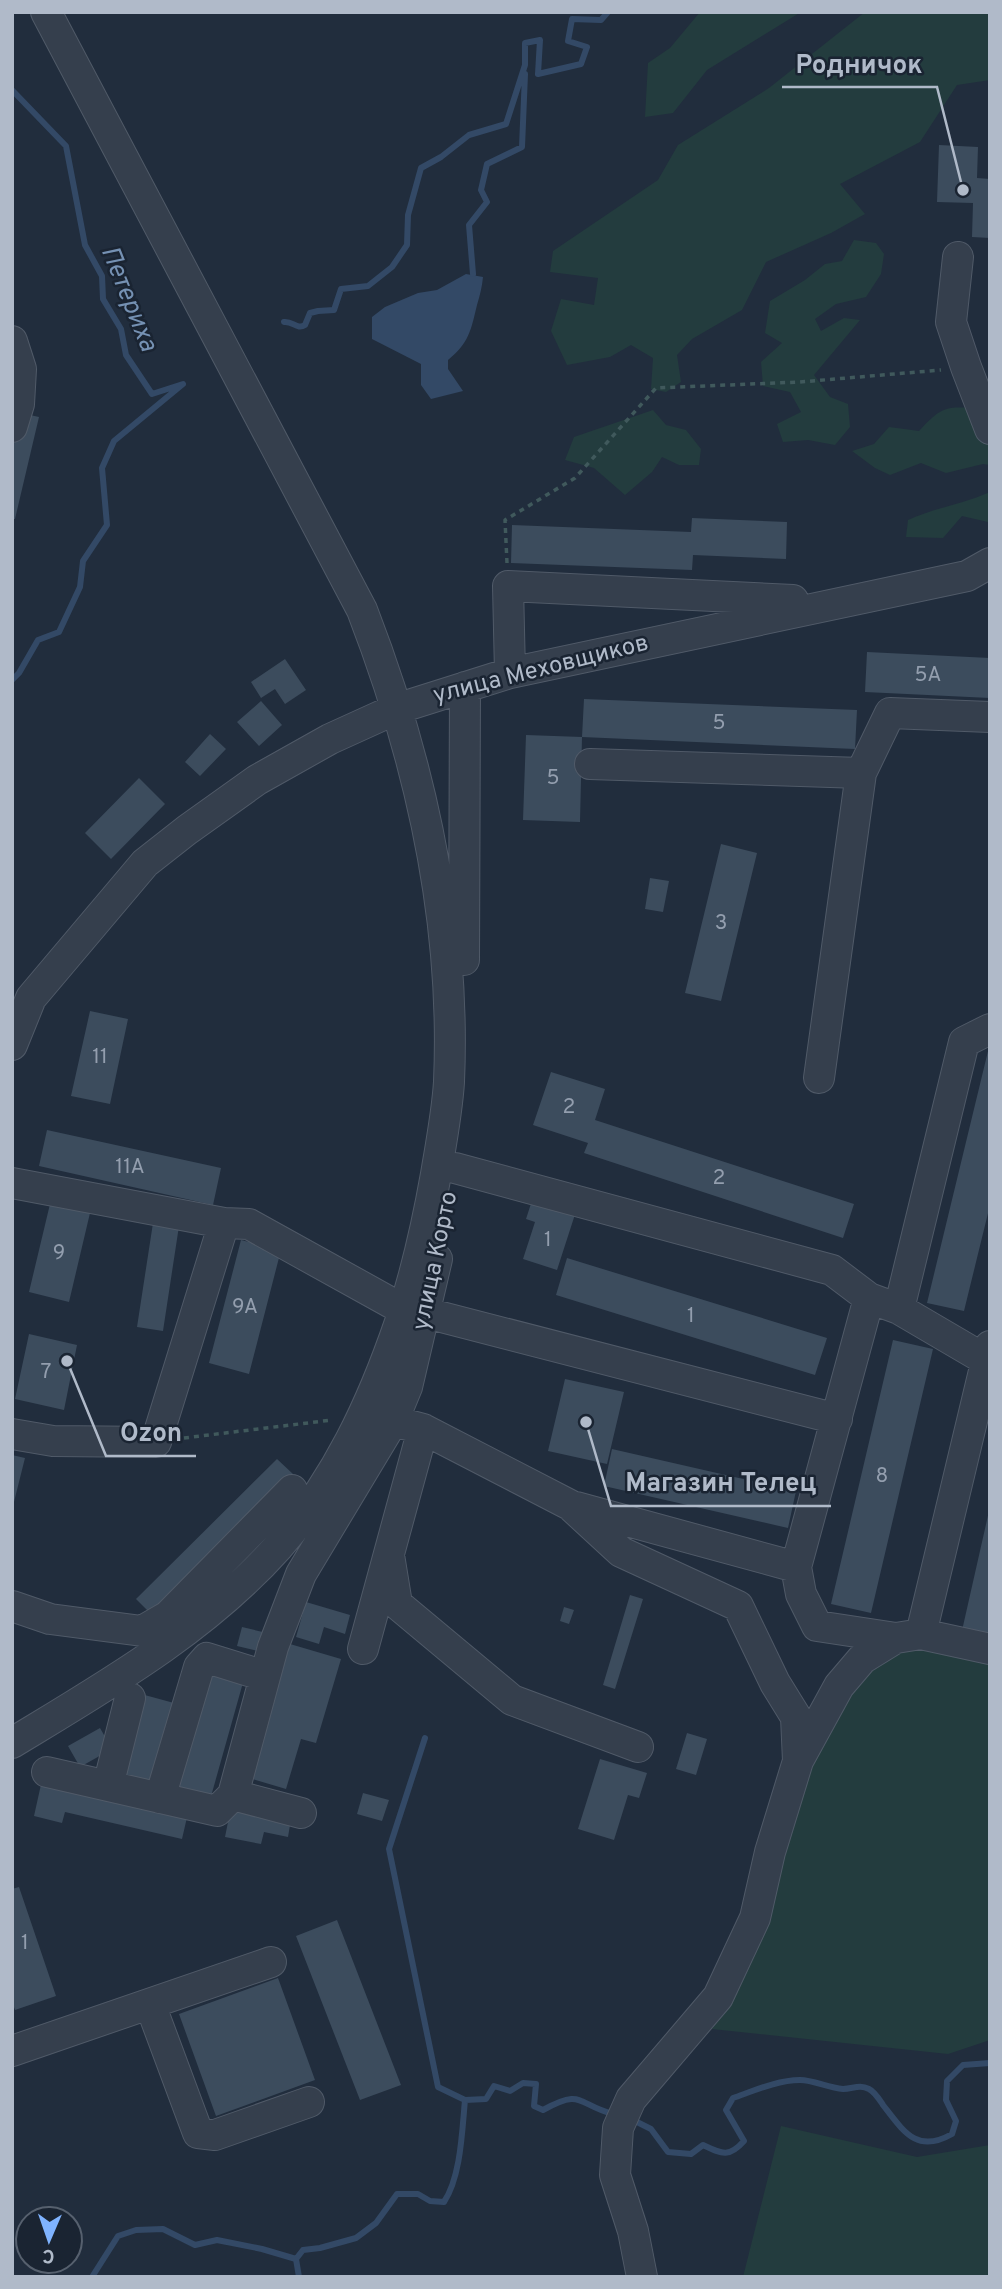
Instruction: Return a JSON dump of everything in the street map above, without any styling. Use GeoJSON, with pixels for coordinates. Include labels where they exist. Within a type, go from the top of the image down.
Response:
{"type":"FeatureCollection","features":[{"type":"Feature","properties":{"kind":"street"},"geometry":{"type":"LineString","coordinates":[[12,1743],[110,1683],[217,1606],[278,1547],[328,1482],[415,1311],[449,1086],[450,1033],[441,901],[420,798],[397,709],[374,641],[345,576],[46,12]]}},
{"type":"Feature","properties":{"kind":"street"},"geometry":{"type":"LineString","coordinates":[[958,257],[951,322],[965,367],[990,429]]}},
{"type":"Feature","properties":{"kind":"street"},"geometry":{"type":"LineString","coordinates":[[12,341],[21,369],[19,404],[12,427]]}},
{"type":"Feature","properties":{"kind":"street","name":"улица Меховщиков"},"geometry":{"type":"LineString","coordinates":[[12,1045],[31,998],[145,863],[257,780],[330,739],[397,709],[510,673],[967,576],[990,563]]}},
{"type":"Feature","properties":{"kind":"street"},"geometry":{"type":"LineString","coordinates":[[510,673],[508,586],[793,600]]}},
{"type":"Feature","properties":{"kind":"street","name":"улица Корто"},"geometry":{"type":"LineString","coordinates":[[233,1795],[273,1647],[301,1574],[393,1421],[407,1387],[415,1311],[455,1168],[463,1118],[465,687]]}},
{"type":"Feature","properties":{"kind":"street"},"geometry":{"type":"LineString","coordinates":[[819,1078],[861,773],[890,713],[990,717]]}},
{"type":"Feature","properties":{"kind":"street"},"geometry":{"type":"LineString","coordinates":[[590,764],[861,773]]}},
{"type":"Feature","properties":{"kind":"street"},"geometry":{"type":"LineString","coordinates":[[899,1309],[964,1042],[990,1029]]}},
{"type":"Feature","properties":{"kind":"street"},"geometry":{"type":"LineString","coordinates":[[455,1168],[832,1270],[869,1298],[899,1309],[988,1353],[909,1636],[862,1659],[839,1686],[798,1760],[770,1852],[755,1918],[718,1997],[632,2099],[618,2128],[615,2175],[633,2231],[642,2277]]}},
{"type":"Feature","properties":{"kind":"street"},"geometry":{"type":"LineString","coordinates":[[12,1183],[224,1223],[249,1224],[415,1311],[837,1419]]}},
{"type":"Feature","properties":{"kind":"street"},"geometry":{"type":"LineString","coordinates":[[12,1434],[53,1441],[156,1442],[224,1223]]}},
{"type":"Feature","properties":{"kind":"street"},"geometry":{"type":"LineString","coordinates":[[869,1298],[796,1567],[801,1594],[817,1626],[909,1636],[990,1649]]}},
{"type":"Feature","properties":{"kind":"street"},"geometry":{"type":"LineString","coordinates":[[393,1421],[423,1429],[570,1505],[796,1567]]}},
{"type":"Feature","properties":{"kind":"street"},"geometry":{"type":"LineString","coordinates":[[363,1649],[423,1429]]}},
{"type":"Feature","properties":{"kind":"street"},"geometry":{"type":"LineString","coordinates":[[12,1606],[50,1619],[142,1631],[168,1616],[292,1490]]}},
{"type":"Feature","properties":{"kind":"street"},"geometry":{"type":"LineString","coordinates":[[570,1505],[621,1552],[738,1606],[775,1683],[796,1717],[798,1760]]}},
{"type":"Feature","properties":{"kind":"street"},"geometry":{"type":"LineString","coordinates":[[389,1555],[397,1604],[512,1700],[638,1747]]}},
{"type":"Feature","properties":{"kind":"street"},"geometry":{"type":"LineString","coordinates":[[160,1798],[199,1667],[207,1658],[265,1676]]}},
{"type":"Feature","properties":{"kind":"street"},"geometry":{"type":"LineString","coordinates":[[108,1786],[130,1698]]}},
{"type":"Feature","properties":{"kind":"street"},"geometry":{"type":"LineString","coordinates":[[47,1772],[217,1811],[233,1795],[301,1813]]}},
{"type":"Feature","properties":{"kind":"street"},"geometry":{"type":"LineString","coordinates":[[12,2051],[271,1962]]}},
{"type":"Feature","properties":{"kind":"street"},"geometry":{"type":"LineString","coordinates":[[150,2004],[198,2133],[215,2135],[309,2102]]}},
{"type":"Feature","properties":{"kind":"path"},"geometry":{"type":"LineString","coordinates":[[508,586],[505,520],[575,478],[656,388],[800,382],[965,367]]}},
{"type":"Feature","properties":{"kind":"path"},"geometry":{"type":"LineString","coordinates":[[156,1442],[363,1416]]}},
{"type":"Feature","properties":{"kind":"green space"},"geometry":{"type":"Polygon","coordinates":[[[700,12],[801,12],[707,70],[673,113],[645,117],[648,63],[670,48],[700,12]]]}},
{"type":"Feature","properties":{"kind":"green space"},"geometry":{"type":"Polygon","coordinates":[[[865,12],[990,12],[990,80],[957,85],[920,142],[840,184],[865,214],[831,233],[766,262],[742,310],[692,339],[677,355],[681,382],[666,392],[651,389],[653,358],[631,345],[610,357],[567,365],[551,331],[561,299],[594,305],[598,278],[550,272],[553,251],[658,180],[678,145],[769,88],[865,12]]]}},
{"type":"Feature","properties":{"kind":"green space"},"geometry":{"type":"Polygon","coordinates":[[[854,240],[876,243],[884,254],[881,274],[866,297],[836,304],[815,319],[821,331],[844,318],[860,320],[814,375],[830,397],[848,404],[850,427],[835,445],[808,440],[783,442],[777,424],[801,412],[790,392],[763,386],[761,362],[782,343],[765,333],[770,301],[805,280],[825,264],[842,261],[854,240]]]}},
{"type":"Feature","properties":{"kind":"green space"},"geometry":{"type":"Polygon","coordinates":[[[990,391],[990,465],[983,464],[946,473],[921,463],[890,475],[852,451],[874,444],[889,427],[919,431],[934,416],[946,409],[981,409],[990,391]]]}},
{"type":"Feature","properties":{"kind":"green space"},"geometry":{"type":"Polygon","coordinates":[[[653,410],[666,425],[686,430],[701,449],[699,465],[679,465],[662,457],[652,472],[625,495],[594,468],[565,460],[574,437],[653,410]]]}},
{"type":"Feature","properties":{"kind":"green space"},"geometry":{"type":"Polygon","coordinates":[[[990,492],[990,521],[962,516],[943,538],[906,537],[908,520],[990,492]]]}},
{"type":"Feature","properties":{"kind":"green space"},"geometry":{"type":"Polygon","coordinates":[[[908,1647],[990,1663],[990,2040],[948,2054],[712,2029],[765,1923],[810,1759],[847,1689],[878,1663],[908,1647]]]}},
{"type":"Feature","properties":{"kind":"green space"},"geometry":{"type":"Polygon","coordinates":[[[781,2126],[917,2157],[990,2145],[990,2277],[743,2277],[781,2126]]]}},
{"type":"Feature","properties":{"kind":"water"},"geometry":{"type":"Polygon","coordinates":[[[466,274],[483,277],[468,336],[461,348],[448,360],[448,369],[463,391],[431,399],[421,385],[421,364],[372,339],[372,317],[385,307],[418,293],[437,290],[466,274]]]}},
{"type":"Feature","properties":{"kind":"building"},"geometry":{"type":"Polygon","coordinates":[[[939,145],[978,147],[977,178],[990,179],[990,238],[972,237],[973,203],[937,202],[939,145]]]}},
{"type":"Feature","properties":{"kind":"building"},"geometry":{"type":"Polygon","coordinates":[[[21,413],[39,417],[15,519],[12,519],[12,452],[21,413]]]}},
{"type":"Feature","properties":{"kind":"building"},"geometry":{"type":"Polygon","coordinates":[[[692,518],[787,522],[786,559],[693,555],[692,570],[511,563],[512,525],[691,532],[692,518]]]}},
{"type":"Feature","properties":{"kind":"building"},"geometry":{"type":"Polygon","coordinates":[[[867,652],[990,658],[990,698],[865,692],[867,652]]]}},
{"type":"Feature","properties":{"kind":"building"},"geometry":{"type":"Polygon","coordinates":[[[285,659],[306,690],[285,704],[275,689],[261,698],[251,682],[285,659]]]}},
{"type":"Feature","properties":{"kind":"building"},"geometry":{"type":"Polygon","coordinates":[[[584,699],[857,710],[855,749],[582,737],[584,699]]]}},
{"type":"Feature","properties":{"kind":"building"},"geometry":{"type":"Polygon","coordinates":[[[261,701],[282,725],[259,746],[237,722],[261,701]]]}},
{"type":"Feature","properties":{"kind":"building"},"geometry":{"type":"Polygon","coordinates":[[[210,734],[226,749],[200,776],[185,762],[210,734]]]}},
{"type":"Feature","properties":{"kind":"building"},"geometry":{"type":"Polygon","coordinates":[[[526,735],[582,737],[580,822],[523,820],[526,735]]]}},
{"type":"Feature","properties":{"kind":"building"},"geometry":{"type":"Polygon","coordinates":[[[139,778],[165,804],[111,859],[85,833],[139,778]]]}},
{"type":"Feature","properties":{"kind":"building"},"geometry":{"type":"Polygon","coordinates":[[[721,844],[757,853],[721,1001],[685,993],[721,844]]]}},
{"type":"Feature","properties":{"kind":"building"},"geometry":{"type":"Polygon","coordinates":[[[650,878],[669,881],[663,912],[645,909],[650,878]]]}},
{"type":"Feature","properties":{"kind":"building"},"geometry":{"type":"Polygon","coordinates":[[[90,1011],[128,1019],[110,1104],[71,1096],[90,1011]]]}},
{"type":"Feature","properties":{"kind":"building"},"geometry":{"type":"Polygon","coordinates":[[[989,1047],[990,1205],[964,1311],[927,1303],[989,1047]]]}},
{"type":"Feature","properties":{"kind":"building"},"geometry":{"type":"Polygon","coordinates":[[[551,1072],[605,1089],[595,1120],[854,1204],[843,1238],[584,1153],[588,1143],[533,1125],[551,1072]]]}},
{"type":"Feature","properties":{"kind":"building"},"geometry":{"type":"Polygon","coordinates":[[[47,1130],[221,1168],[213,1205],[39,1166],[47,1130]]]}},
{"type":"Feature","properties":{"kind":"building"},"geometry":{"type":"Polygon","coordinates":[[[537,1185],[580,1199],[557,1270],[523,1259],[535,1222],[526,1219],[537,1185]]]}},
{"type":"Feature","properties":{"kind":"building"},"geometry":{"type":"Polygon","coordinates":[[[50,1204],[90,1213],[69,1302],[29,1292],[50,1204]]]}},
{"type":"Feature","properties":{"kind":"building"},"geometry":{"type":"Polygon","coordinates":[[[153,1223],[179,1226],[163,1331],[137,1327],[153,1223]]]}},
{"type":"Feature","properties":{"kind":"building"},"geometry":{"type":"Polygon","coordinates":[[[241,1240],[281,1250],[249,1374],[209,1363],[241,1240]]]}},
{"type":"Feature","properties":{"kind":"building"},"geometry":{"type":"Polygon","coordinates":[[[567,1258],[827,1338],[815,1375],[556,1295],[567,1258]]]}},
{"type":"Feature","properties":{"kind":"building"},"geometry":{"type":"Polygon","coordinates":[[[29,1334],[77,1345],[64,1410],[15,1399],[29,1334]]]}},
{"type":"Feature","properties":{"kind":"building"},"geometry":{"type":"Polygon","coordinates":[[[893,1340],[933,1349],[871,1613],[831,1604],[893,1340]]]}},
{"type":"Feature","properties":{"kind":"building"},"geometry":{"type":"Polygon","coordinates":[[[565,1379],[624,1392],[607,1464],[548,1451],[565,1379]]]}},
{"type":"Feature","properties":{"kind":"building"},"geometry":{"type":"Polygon","coordinates":[[[612,1449],[796,1491],[788,1528],[604,1486],[612,1449]]]}},
{"type":"Feature","properties":{"kind":"building"},"geometry":{"type":"Polygon","coordinates":[[[12,1455],[25,1458],[13,1506],[12,1506],[12,1455]]]}},
{"type":"Feature","properties":{"kind":"building"},"geometry":{"type":"Polygon","coordinates":[[[277,1459],[293,1474],[152,1615],[136,1599],[277,1459]]]}},
{"type":"Feature","properties":{"kind":"building"},"geometry":{"type":"Polygon","coordinates":[[[990,1511],[990,1641],[961,1635],[990,1511]]]}},
{"type":"Feature","properties":{"kind":"building"},"geometry":{"type":"Polygon","coordinates":[[[630,1595],[643,1599],[615,1689],[603,1685],[630,1595]]]}},
{"type":"Feature","properties":{"kind":"building"},"geometry":{"type":"Polygon","coordinates":[[[306,1602],[350,1615],[345,1634],[324,1627],[319,1644],[296,1637],[306,1602]]]}},
{"type":"Feature","properties":{"kind":"building"},"geometry":{"type":"Polygon","coordinates":[[[564,1607],[574,1610],[569,1624],[560,1621],[564,1607]]]}},
{"type":"Feature","properties":{"kind":"building"},"geometry":{"type":"Polygon","coordinates":[[[242,1627],[267,1633],[262,1652],[237,1646],[242,1627]]]}},
{"type":"Feature","properties":{"kind":"building"},"geometry":{"type":"Polygon","coordinates":[[[290,1644],[341,1659],[316,1743],[301,1739],[286,1789],[249,1778],[290,1644]]]}},
{"type":"Feature","properties":{"kind":"building"},"geometry":{"type":"Polygon","coordinates":[[[210,1670],[244,1679],[210,1800],[177,1791],[210,1670]]]}},
{"type":"Feature","properties":{"kind":"building"},"geometry":{"type":"Polygon","coordinates":[[[141,1694],[174,1703],[152,1786],[119,1777],[141,1694]]]}},
{"type":"Feature","properties":{"kind":"building"},"geometry":{"type":"Polygon","coordinates":[[[100,1728],[112,1749],[80,1767],[68,1746],[100,1728]]]}},
{"type":"Feature","properties":{"kind":"building"},"geometry":{"type":"Polygon","coordinates":[[[687,1733],[707,1739],[696,1775],[676,1769],[687,1733]]]}},
{"type":"Feature","properties":{"kind":"building"},"geometry":{"type":"Polygon","coordinates":[[[600,1759],[647,1773],[639,1798],[628,1795],[614,1840],[578,1829],[600,1759]]]}},
{"type":"Feature","properties":{"kind":"building"},"geometry":{"type":"Polygon","coordinates":[[[42,1780],[188,1813],[182,1839],[65,1812],[62,1823],[34,1816],[42,1780]]]}},
{"type":"Feature","properties":{"kind":"building"},"geometry":{"type":"Polygon","coordinates":[[[363,1793],[389,1800],[382,1821],[357,1814],[363,1793]]]}},
{"type":"Feature","properties":{"kind":"building"},"geometry":{"type":"Polygon","coordinates":[[[231,1807],[291,1819],[288,1837],[264,1832],[261,1844],[225,1837],[231,1807]]]}},
{"type":"Feature","properties":{"kind":"building"},"geometry":{"type":"Polygon","coordinates":[[[19,1887],[56,1996],[15,2010],[12,2002],[12,1889],[19,1887]]]}},
{"type":"Feature","properties":{"kind":"building"},"geometry":{"type":"Polygon","coordinates":[[[337,1920],[401,2085],[360,2100],[296,1936],[337,1920]]]}},
{"type":"Feature","properties":{"kind":"building"},"geometry":{"type":"Polygon","coordinates":[[[278,1978],[315,2080],[216,2116],[179,2014],[278,1978]]]}},
{"type":"Feature","properties":{"kind":"waterway"},"geometry":{"type":"LineString","coordinates":[[284,322],[305,325],[310,313],[334,310],[341,289],[368,286],[392,267],[407,245],[408,215],[421,168],[441,157],[469,135],[506,124],[525,65],[525,43],[540,40],[538,74],[581,64],[587,47],[568,41],[572,19],[601,20],[608,12]]}},
{"type":"Feature","properties":{"kind":"waterway"},"geometry":{"type":"LineString","coordinates":[[473,274],[469,225],[487,202],[481,190],[487,164],[522,147],[525,74]]}},
{"type":"Feature","properties":{"kind":"waterway","name":"Петериха"},"geometry":{"type":"LineString","coordinates":[[12,90],[66,146],[85,245],[102,276],[103,299],[121,329],[126,355],[152,394],[183,384],[114,441],[102,468],[107,525],[83,561],[80,587],[59,632],[38,640],[12,680]]}},
{"type":"Feature","properties":{"kind":"waterway"},"geometry":{"type":"LineString","coordinates":[[425,1738],[389,1849],[438,2087],[465,2100]]}},
{"type":"Feature","properties":{"kind":"waterway"},"geometry":{"type":"LineString","coordinates":[[631,2119],[651,2129],[668,2152],[691,2154],[703,2145],[725,2153],[734,2150],[744,2141],[726,2110],[733,2098],[774,2084],[805,2080],[837,2088],[869,2089],[905,2131],[920,2141],[929,2142],[952,2134],[956,2121],[946,2100],[947,2081],[963,2065],[990,2063]]}},
{"type":"Feature","properties":{"kind":"waterway"},"geometry":{"type":"LineString","coordinates":[[296,2259],[303,2250],[356,2238],[376,2223],[397,2194],[418,2194],[430,2201],[444,2202],[457,2166],[465,2100],[486,2099],[494,2086],[510,2091],[523,2083],[536,2084],[534,2106],[543,2110],[573,2099],[613,2114]]}},
{"type":"Feature","properties":{"kind":"waterway"},"geometry":{"type":"LineString","coordinates":[[92,2277],[118,2236],[136,2230],[163,2229],[195,2245],[217,2240],[296,2259]]}},
{"type":"Feature","properties":{"kind":"waterway"},"geometry":{"type":"LineString","coordinates":[[296,2259],[299,2277]]}},
{"type":"Feature","properties":{"kind":"place","name":"Родничок"},"geometry":{"type":"Point","coordinates":[963,190]}},
{"type":"Feature","properties":{"kind":"place","name":"Ozon"},"geometry":{"type":"Point","coordinates":[67,1361]}},
{"type":"Feature","properties":{"kind":"place","name":"Магазин Телец"},"geometry":{"type":"Point","coordinates":[586,1422]}}]}
